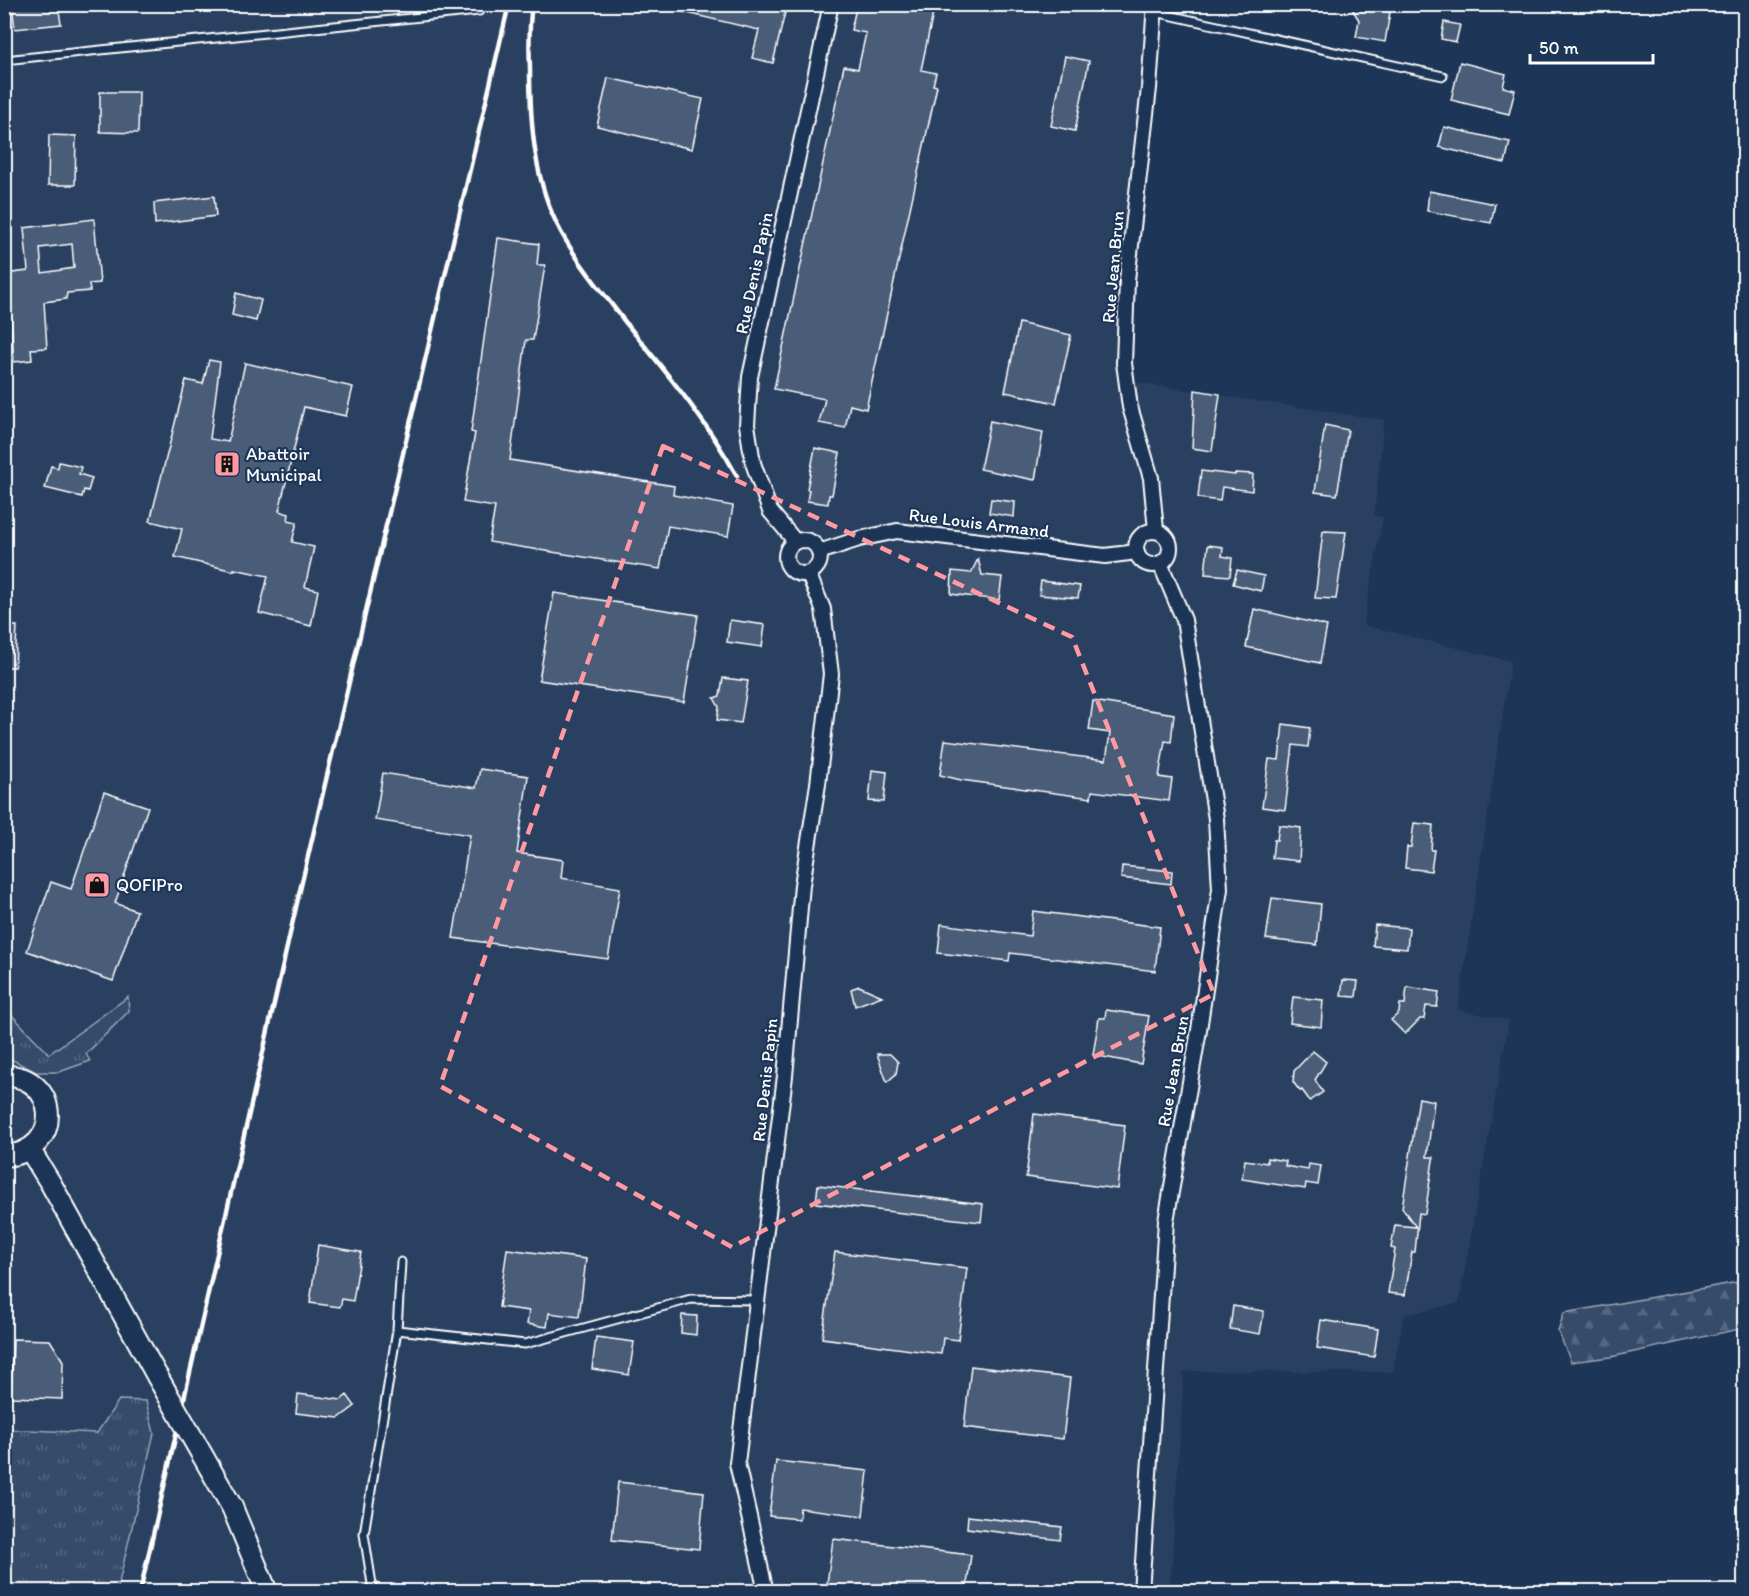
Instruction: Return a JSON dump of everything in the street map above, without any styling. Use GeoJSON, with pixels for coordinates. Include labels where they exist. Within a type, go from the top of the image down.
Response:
{"type":"FeatureCollection","features":[{"type":"Feature","properties":{"kind":"main road"},"geometry":{"type":"LineString","coordinates":[[4,1077],[21,1078],[32,1084],[41,1093],[47,1105],[48,1118],[46,1130],[39,1142],[30,1150],[17,1155],[4,1156]]}},
{"type":"Feature","properties":{"kind":"main road"},"geometry":{"type":"LineString","coordinates":[[30,1150],[232,1507],[267,1592]]}},
{"type":"Feature","properties":{"kind":"street","name":"Rue Denis Papin"},"geometry":{"type":"LineString","coordinates":[[795,541],[770,511],[753,463],[747,416],[750,377],[831,4]]}},
{"type":"Feature","properties":{"kind":"street","name":"Rue Jean Brun"},"geometry":{"type":"LineString","coordinates":[[1155,8],[1149,88],[1127,280],[1124,363],[1130,407],[1151,478],[1156,530]]}},
{"type":"Feature","properties":{"kind":"street"},"geometry":{"type":"LineString","coordinates":[[1156,530],[1166,535],[1170,545],[1168,556],[1160,563],[1148,564],[1139,558],[1137,541],[1145,532],[1156,530]]}},
{"type":"Feature","properties":{"kind":"street","name":"Rue Louis Armand"},"geometry":{"type":"LineString","coordinates":[[819,552],[859,538],[897,531],[1105,556],[1137,552]]}},
{"type":"Feature","properties":{"kind":"street"},"geometry":{"type":"LineString","coordinates":[[810,540],[819,552],[818,565],[808,573],[793,571],[786,562],[786,551],[795,541],[810,540]]}},
{"type":"Feature","properties":{"kind":"street","name":"Rue Jean Brun"},"geometry":{"type":"LineString","coordinates":[[1141,1592],[1166,1221],[1199,1030],[1220,889],[1216,819],[1184,620],[1160,563]]}},
{"type":"Feature","properties":{"kind":"street","name":"Rue Denis Papin"},"geometry":{"type":"LineString","coordinates":[[766,1592],[737,1463],[784,1076],[802,885],[818,784],[831,674],[823,609],[808,573]]}},
{"type":"Feature","properties":{"kind":"lane"},"geometry":{"type":"LineString","coordinates":[[1155,8],[1443,76]]}},
{"type":"Feature","properties":{"kind":"lane"},"geometry":{"type":"LineString","coordinates":[[4,60],[479,11]]}},
{"type":"Feature","properties":{"kind":"lane"},"geometry":{"type":"LineString","coordinates":[[371,1592],[372,1584],[364,1534],[397,1330],[401,1262]]}},
{"type":"Feature","properties":{"kind":"lane"},"geometry":{"type":"LineString","coordinates":[[397,1330],[525,1344],[691,1299],[757,1300]]}},
{"type":"Feature","properties":{"kind":"highlighted area"},"geometry":{"type":"Polygon","coordinates":[[[663,446],[1072,637],[1214,994],[732,1247],[440,1086],[663,446]]]}},
{"type":"Feature","properties":{"kind":"shaded area"},"geometry":{"type":"Polygon","coordinates":[[[5,5],[1155,5],[1125,381],[1384,420],[1374,516],[1383,517],[1363,625],[1511,661],[1458,1010],[1509,1020],[1459,1303],[1404,1315],[1393,1372],[1184,1371],[1170,1591],[5,1592],[5,5]]]}},
{"type":"Feature","properties":{"kind":"green space"},"geometry":{"type":"Polygon","coordinates":[[[128,997],[129,1011],[86,1054],[90,1061],[59,1072],[36,1072],[5,1054],[5,1008],[49,1054],[128,997]]]}},
{"type":"Feature","properties":{"kind":"green space"},"geometry":{"type":"Polygon","coordinates":[[[1744,1281],[1744,1328],[1611,1357],[1571,1362],[1558,1331],[1564,1313],[1744,1281]]]}},
{"type":"Feature","properties":{"kind":"green space"},"geometry":{"type":"Polygon","coordinates":[[[119,1400],[146,1401],[154,1433],[117,1591],[5,1591],[5,1429],[97,1433],[119,1400]]]}},
{"type":"Feature","properties":{"kind":"building"},"geometry":{"type":"Polygon","coordinates":[[[12,4],[58,4],[61,24],[15,29],[12,4]]]}},
{"type":"Feature","properties":{"kind":"building"},"geometry":{"type":"Polygon","coordinates":[[[674,4],[787,4],[773,63],[752,58],[759,30],[674,10],[674,4]]]}},
{"type":"Feature","properties":{"kind":"building"},"geometry":{"type":"Polygon","coordinates":[[[857,4],[935,4],[921,70],[936,73],[933,85],[937,86],[866,409],[850,405],[845,428],[819,423],[825,399],[774,389],[844,66],[858,69],[866,33],[851,30],[857,4]]]}},
{"type":"Feature","properties":{"kind":"building"},"geometry":{"type":"Polygon","coordinates":[[[1349,4],[1390,12],[1385,42],[1356,37],[1359,20],[1349,4]]]}},
{"type":"Feature","properties":{"kind":"building"},"geometry":{"type":"Polygon","coordinates":[[[1444,22],[1460,25],[1456,42],[1441,39],[1444,22]]]}},
{"type":"Feature","properties":{"kind":"building"},"geometry":{"type":"Polygon","coordinates":[[[1065,56],[1089,61],[1075,131],[1051,126],[1065,56]]]}},
{"type":"Feature","properties":{"kind":"building"},"geometry":{"type":"Polygon","coordinates":[[[1460,62],[1506,74],[1503,87],[1515,90],[1509,114],[1451,100],[1460,62]]]}},
{"type":"Feature","properties":{"kind":"building"},"geometry":{"type":"Polygon","coordinates":[[[608,78],[703,99],[692,149],[597,126],[608,78]]]}},
{"type":"Feature","properties":{"kind":"building"},"geometry":{"type":"Polygon","coordinates":[[[100,92],[139,92],[138,133],[100,132],[100,92]]]}},
{"type":"Feature","properties":{"kind":"building"},"geometry":{"type":"Polygon","coordinates":[[[1444,127],[1510,142],[1505,163],[1439,147],[1444,127]]]}},
{"type":"Feature","properties":{"kind":"building"},"geometry":{"type":"Polygon","coordinates":[[[49,135],[76,136],[75,185],[48,185],[49,135]]]}},
{"type":"Feature","properties":{"kind":"building"},"geometry":{"type":"Polygon","coordinates":[[[1429,191],[1495,204],[1491,223],[1427,211],[1429,191]]]}},
{"type":"Feature","properties":{"kind":"building"},"geometry":{"type":"Polygon","coordinates":[[[214,196],[216,216],[155,224],[154,203],[214,196]]]}},
{"type":"Feature","properties":{"kind":"building"},"geometry":{"type":"Polygon","coordinates":[[[94,219],[100,283],[89,284],[90,291],[67,293],[66,299],[44,302],[47,348],[31,349],[32,360],[14,362],[9,292],[4,292],[4,274],[28,271],[24,228],[94,219]],[[72,244],[40,248],[42,273],[74,268],[72,244]]]}},
{"type":"Feature","properties":{"kind":"building"},"geometry":{"type":"Polygon","coordinates":[[[498,238],[539,244],[537,265],[545,265],[533,340],[526,340],[510,460],[674,486],[673,495],[733,506],[728,536],[668,526],[660,569],[489,542],[495,507],[463,502],[475,433],[471,432],[498,238]]]}},
{"type":"Feature","properties":{"kind":"building"},"geometry":{"type":"Polygon","coordinates":[[[236,293],[261,300],[256,321],[232,315],[236,293]]]}},
{"type":"Feature","properties":{"kind":"building"},"geometry":{"type":"Polygon","coordinates":[[[1019,323],[1071,335],[1056,403],[1005,392],[1019,323]]]}},
{"type":"Feature","properties":{"kind":"building","name":"Abattoir Municipal"},"geometry":{"type":"Polygon","coordinates":[[[209,360],[220,362],[210,439],[228,442],[245,363],[353,387],[346,416],[304,407],[279,511],[289,514],[288,520],[297,522],[292,542],[314,547],[305,587],[318,590],[311,626],[259,613],[268,576],[234,569],[234,571],[175,557],[182,529],[150,521],[186,380],[203,384],[209,360]]]}},
{"type":"Feature","properties":{"kind":"building"},"geometry":{"type":"Polygon","coordinates":[[[1195,390],[1220,394],[1212,451],[1192,448],[1195,390]]]}},
{"type":"Feature","properties":{"kind":"building"},"geometry":{"type":"Polygon","coordinates":[[[990,421],[1043,432],[1035,480],[980,469],[990,421]]]}},
{"type":"Feature","properties":{"kind":"building"},"geometry":{"type":"Polygon","coordinates":[[[1325,425],[1348,430],[1337,495],[1315,492],[1325,425]]]}},
{"type":"Feature","properties":{"kind":"building"},"geometry":{"type":"Polygon","coordinates":[[[815,448],[840,453],[832,495],[829,495],[828,504],[807,501],[815,448]]]}},
{"type":"Feature","properties":{"kind":"building"},"geometry":{"type":"Polygon","coordinates":[[[59,462],[81,467],[79,474],[92,478],[88,491],[84,490],[82,497],[45,488],[51,466],[58,468],[59,462]]]}},
{"type":"Feature","properties":{"kind":"building"},"geometry":{"type":"Polygon","coordinates":[[[1201,471],[1235,475],[1235,473],[1253,474],[1252,491],[1222,487],[1220,501],[1198,498],[1201,471]]]}},
{"type":"Feature","properties":{"kind":"building"},"geometry":{"type":"Polygon","coordinates":[[[991,499],[1015,502],[1014,517],[989,513],[991,499]]]}},
{"type":"Feature","properties":{"kind":"building"},"geometry":{"type":"Polygon","coordinates":[[[1323,531],[1346,532],[1336,599],[1315,598],[1323,531]]]}},
{"type":"Feature","properties":{"kind":"building"},"geometry":{"type":"Polygon","coordinates":[[[1208,545],[1223,547],[1222,556],[1232,558],[1230,576],[1205,574],[1208,545]]]}},
{"type":"Feature","properties":{"kind":"building"},"geometry":{"type":"Polygon","coordinates":[[[978,559],[982,575],[1002,577],[999,600],[951,594],[952,571],[971,573],[978,559]]]}},
{"type":"Feature","properties":{"kind":"building"},"geometry":{"type":"Polygon","coordinates":[[[1237,570],[1264,576],[1261,591],[1233,584],[1237,570]]]}},
{"type":"Feature","properties":{"kind":"building"},"geometry":{"type":"Polygon","coordinates":[[[1041,581],[1080,586],[1078,598],[1039,595],[1041,581]]]}},
{"type":"Feature","properties":{"kind":"building"},"geometry":{"type":"Polygon","coordinates":[[[554,593],[698,615],[684,702],[539,680],[554,593]]]}},
{"type":"Feature","properties":{"kind":"building"},"geometry":{"type":"Polygon","coordinates":[[[1254,609],[1327,626],[1320,663],[1246,647],[1254,609]]]}},
{"type":"Feature","properties":{"kind":"building"},"geometry":{"type":"Polygon","coordinates":[[[730,620],[765,625],[762,647],[727,642],[730,620]]]}},
{"type":"Feature","properties":{"kind":"building"},"geometry":{"type":"Polygon","coordinates":[[[4,626],[17,626],[15,667],[4,667],[4,626]]]}},
{"type":"Feature","properties":{"kind":"building"},"geometry":{"type":"Polygon","coordinates":[[[723,678],[748,681],[741,723],[717,720],[719,707],[714,698],[720,696],[723,678]]]}},
{"type":"Feature","properties":{"kind":"building"},"geometry":{"type":"Polygon","coordinates":[[[1093,701],[1174,714],[1171,742],[1165,741],[1159,777],[1172,779],[1169,801],[1092,791],[1091,798],[940,775],[945,740],[1106,760],[1110,733],[1089,730],[1093,701]]]}},
{"type":"Feature","properties":{"kind":"building"},"geometry":{"type":"Polygon","coordinates":[[[1283,724],[1310,728],[1308,747],[1293,745],[1285,810],[1262,807],[1269,759],[1279,760],[1283,724]]]}},
{"type":"Feature","properties":{"kind":"building"},"geometry":{"type":"Polygon","coordinates":[[[480,769],[528,776],[517,853],[563,860],[561,878],[620,888],[608,959],[453,938],[470,835],[375,820],[383,773],[476,788],[480,769]]]}},
{"type":"Feature","properties":{"kind":"building"},"geometry":{"type":"Polygon","coordinates":[[[872,770],[887,772],[884,802],[869,801],[872,770]]]}},
{"type":"Feature","properties":{"kind":"building","name":"QOFIPro"},"geometry":{"type":"Polygon","coordinates":[[[104,792],[148,807],[115,903],[137,911],[113,981],[27,951],[51,882],[71,889],[104,792]]]}},
{"type":"Feature","properties":{"kind":"building"},"geometry":{"type":"Polygon","coordinates":[[[1414,823],[1433,825],[1431,850],[1434,850],[1431,871],[1405,868],[1407,847],[1411,847],[1414,823]]]}},
{"type":"Feature","properties":{"kind":"building"},"geometry":{"type":"Polygon","coordinates":[[[1279,825],[1301,828],[1299,861],[1272,858],[1279,825]]]}},
{"type":"Feature","properties":{"kind":"building"},"geometry":{"type":"Polygon","coordinates":[[[1122,866],[1172,871],[1171,884],[1121,878],[1122,866]]]}},
{"type":"Feature","properties":{"kind":"building"},"geometry":{"type":"Polygon","coordinates":[[[1272,898],[1321,904],[1317,945],[1266,939],[1272,898]]]}},
{"type":"Feature","properties":{"kind":"building"},"geometry":{"type":"Polygon","coordinates":[[[1033,911],[1160,927],[1155,971],[1010,953],[1009,961],[938,953],[941,924],[1030,936],[1033,911]]]}},
{"type":"Feature","properties":{"kind":"building"},"geometry":{"type":"Polygon","coordinates":[[[1375,925],[1409,928],[1407,949],[1373,946],[1375,925]]]}},
{"type":"Feature","properties":{"kind":"building"},"geometry":{"type":"Polygon","coordinates":[[[1343,980],[1358,981],[1356,997],[1341,996],[1343,980]]]}},
{"type":"Feature","properties":{"kind":"building"},"geometry":{"type":"Polygon","coordinates":[[[859,986],[882,996],[855,1006],[851,989],[859,986]]]}},
{"type":"Feature","properties":{"kind":"building"},"geometry":{"type":"Polygon","coordinates":[[[1407,987],[1439,992],[1437,1007],[1426,1006],[1424,1019],[1420,1019],[1405,1034],[1391,1020],[1399,1013],[1400,1004],[1405,1004],[1407,987]]]}},
{"type":"Feature","properties":{"kind":"building"},"geometry":{"type":"Polygon","coordinates":[[[1293,997],[1323,1000],[1321,1027],[1290,1023],[1293,997]]]}},
{"type":"Feature","properties":{"kind":"building"},"geometry":{"type":"Polygon","coordinates":[[[1106,1010],[1149,1016],[1141,1064],[1093,1055],[1099,1018],[1105,1018],[1106,1010]]]}},
{"type":"Feature","properties":{"kind":"building"},"geometry":{"type":"Polygon","coordinates":[[[1313,1051],[1326,1062],[1315,1080],[1323,1092],[1310,1101],[1293,1082],[1294,1071],[1313,1051]]]}},
{"type":"Feature","properties":{"kind":"building"},"geometry":{"type":"Polygon","coordinates":[[[877,1054],[890,1054],[898,1062],[896,1074],[887,1082],[877,1054]]]}},
{"type":"Feature","properties":{"kind":"building"},"geometry":{"type":"Polygon","coordinates":[[[1419,1098],[1434,1101],[1427,1157],[1434,1157],[1425,1214],[1419,1213],[1415,1252],[1412,1252],[1405,1295],[1388,1293],[1395,1249],[1391,1248],[1395,1225],[1416,1227],[1402,1208],[1419,1098]]]}},
{"type":"Feature","properties":{"kind":"building"},"geometry":{"type":"Polygon","coordinates":[[[1034,1114],[1125,1125],[1117,1189],[1026,1177],[1034,1114]]]}},
{"type":"Feature","properties":{"kind":"building"},"geometry":{"type":"Polygon","coordinates":[[[1267,1158],[1286,1161],[1285,1166],[1308,1170],[1309,1164],[1321,1166],[1318,1185],[1306,1183],[1305,1189],[1242,1179],[1245,1160],[1267,1163],[1267,1158]]]}},
{"type":"Feature","properties":{"kind":"building"},"geometry":{"type":"Polygon","coordinates":[[[818,1185],[983,1204],[981,1222],[816,1203],[818,1185]]]}},
{"type":"Feature","properties":{"kind":"building"},"geometry":{"type":"Polygon","coordinates":[[[318,1245],[361,1252],[353,1301],[342,1299],[340,1307],[310,1303],[318,1245]]]}},
{"type":"Feature","properties":{"kind":"building"},"geometry":{"type":"Polygon","coordinates":[[[507,1249],[586,1259],[579,1317],[549,1313],[547,1327],[527,1324],[529,1311],[499,1307],[507,1249]]]}},
{"type":"Feature","properties":{"kind":"building"},"geometry":{"type":"Polygon","coordinates":[[[835,1252],[967,1268],[958,1340],[943,1338],[941,1354],[822,1338],[835,1252]]]}},
{"type":"Feature","properties":{"kind":"building"},"geometry":{"type":"Polygon","coordinates":[[[1233,1306],[1264,1311],[1260,1334],[1230,1329],[1233,1306]]]}},
{"type":"Feature","properties":{"kind":"building"},"geometry":{"type":"Polygon","coordinates":[[[682,1315],[697,1316],[696,1335],[681,1333],[682,1315]]]}},
{"type":"Feature","properties":{"kind":"building"},"geometry":{"type":"Polygon","coordinates":[[[1321,1320],[1378,1329],[1374,1357],[1317,1348],[1321,1320]]]}},
{"type":"Feature","properties":{"kind":"building"},"geometry":{"type":"Polygon","coordinates":[[[596,1337],[634,1342],[629,1375],[592,1369],[596,1337]]]}},
{"type":"Feature","properties":{"kind":"building"},"geometry":{"type":"Polygon","coordinates":[[[13,1339],[50,1340],[63,1361],[62,1399],[11,1397],[13,1339]]]}},
{"type":"Feature","properties":{"kind":"building"},"geometry":{"type":"Polygon","coordinates":[[[971,1366],[1070,1378],[1063,1439],[964,1427],[971,1366]]]}},
{"type":"Feature","properties":{"kind":"building"},"geometry":{"type":"Polygon","coordinates":[[[298,1394],[341,1400],[347,1395],[355,1406],[339,1418],[296,1413],[298,1394]]]}},
{"type":"Feature","properties":{"kind":"building"},"geometry":{"type":"Polygon","coordinates":[[[776,1461],[868,1471],[863,1516],[800,1508],[799,1519],[769,1516],[776,1461]]]}},
{"type":"Feature","properties":{"kind":"building"},"geometry":{"type":"Polygon","coordinates":[[[618,1482],[704,1492],[699,1549],[612,1540],[618,1482]]]}},
{"type":"Feature","properties":{"kind":"building"},"geometry":{"type":"Polygon","coordinates":[[[968,1516],[1062,1527],[1060,1540],[967,1528],[968,1516]]]}},
{"type":"Feature","properties":{"kind":"building"},"geometry":{"type":"Polygon","coordinates":[[[833,1539],[971,1555],[966,1592],[826,1592],[833,1539]]]}},
{"type":"Feature","properties":{"kind":"railway"},"geometry":{"type":"LineString","coordinates":[[140,1592],[297,903],[509,4]]}},
{"type":"Feature","properties":{"kind":"railway"},"geometry":{"type":"LineString","coordinates":[[532,4],[529,44],[535,152],[552,213],[582,265],[698,414],[737,476]]}},
{"type":"Feature","properties":{"kind":"place","name":"Abattoir Municipal"},"geometry":{"type":"Point","coordinates":[227,464]}},
{"type":"Feature","properties":{"kind":"place","name":"QOFIPro"},"geometry":{"type":"Point","coordinates":[97,885]}}]}
